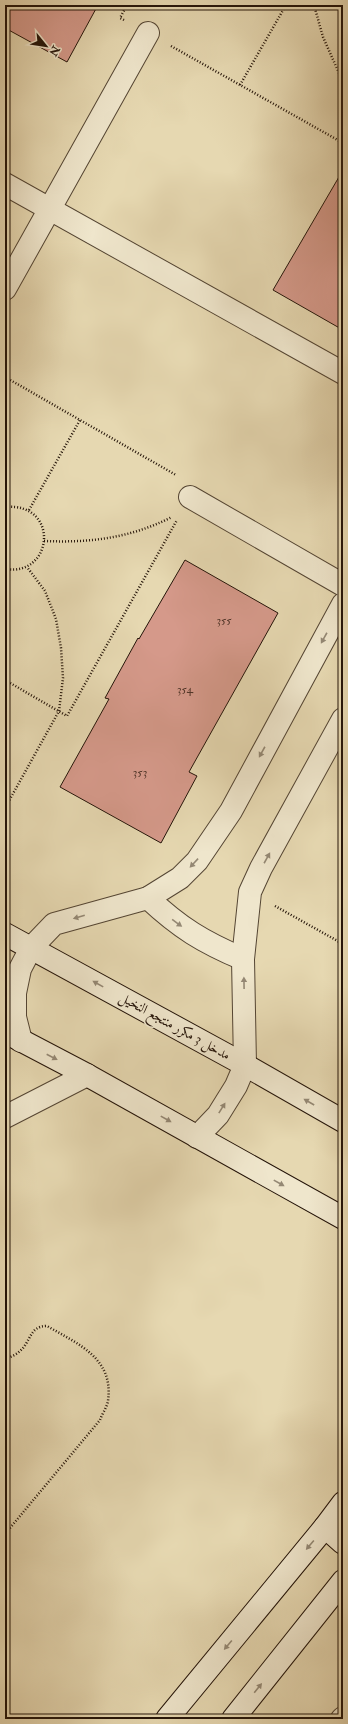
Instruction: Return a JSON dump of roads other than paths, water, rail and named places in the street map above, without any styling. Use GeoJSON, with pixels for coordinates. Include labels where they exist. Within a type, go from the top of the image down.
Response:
{"type":"FeatureCollection","features":[{"type":"Feature","properties":{"kind":"street"},"geometry":{"type":"LineString","coordinates":[[5,289],[148,33]]}},
{"type":"Feature","properties":{"kind":"street"},"geometry":{"type":"LineString","coordinates":[[5,184],[343,373]]}},
{"type":"Feature","properties":{"kind":"street"},"geometry":{"type":"LineString","coordinates":[[185,504],[343,585]]}},
{"type":"Feature","properties":{"kind":"street"},"geometry":{"type":"LineString","coordinates":[[343,604],[231,811],[197,861],[180,878],[148,898],[54,924],[32,948],[20,969],[15,993],[13,1036],[87,1075],[343,1218]]}},
{"type":"Feature","properties":{"kind":"street"},"geometry":{"type":"LineString","coordinates":[[197,1137],[218,1115],[236,1086],[245,1065],[243,959],[250,892],[261,868],[343,719]]}},
{"type":"Feature","properties":{"kind":"street"},"geometry":{"type":"LineString","coordinates":[[148,898],[169,917],[193,935],[215,947],[243,959]]}},
{"type":"Feature","properties":{"kind":"street","name":"مدخل 3 مكرر منتجع النخيل"},"geometry":{"type":"LineString","coordinates":[[5,934],[245,1065],[343,1121]]}},
{"type":"Feature","properties":{"kind":"street"},"geometry":{"type":"LineString","coordinates":[[5,1117],[87,1075]]}},
{"type":"Feature","properties":{"kind":"street"},"geometry":{"type":"LineString","coordinates":[[166,1719],[325,1527],[343,1503]]}},
{"type":"Feature","properties":{"kind":"street"},"geometry":{"type":"LineString","coordinates":[[325,1527],[343,1543]]}},
{"type":"Feature","properties":{"kind":"street"},"geometry":{"type":"LineString","coordinates":[[233,1719],[343,1581]]}}]}
